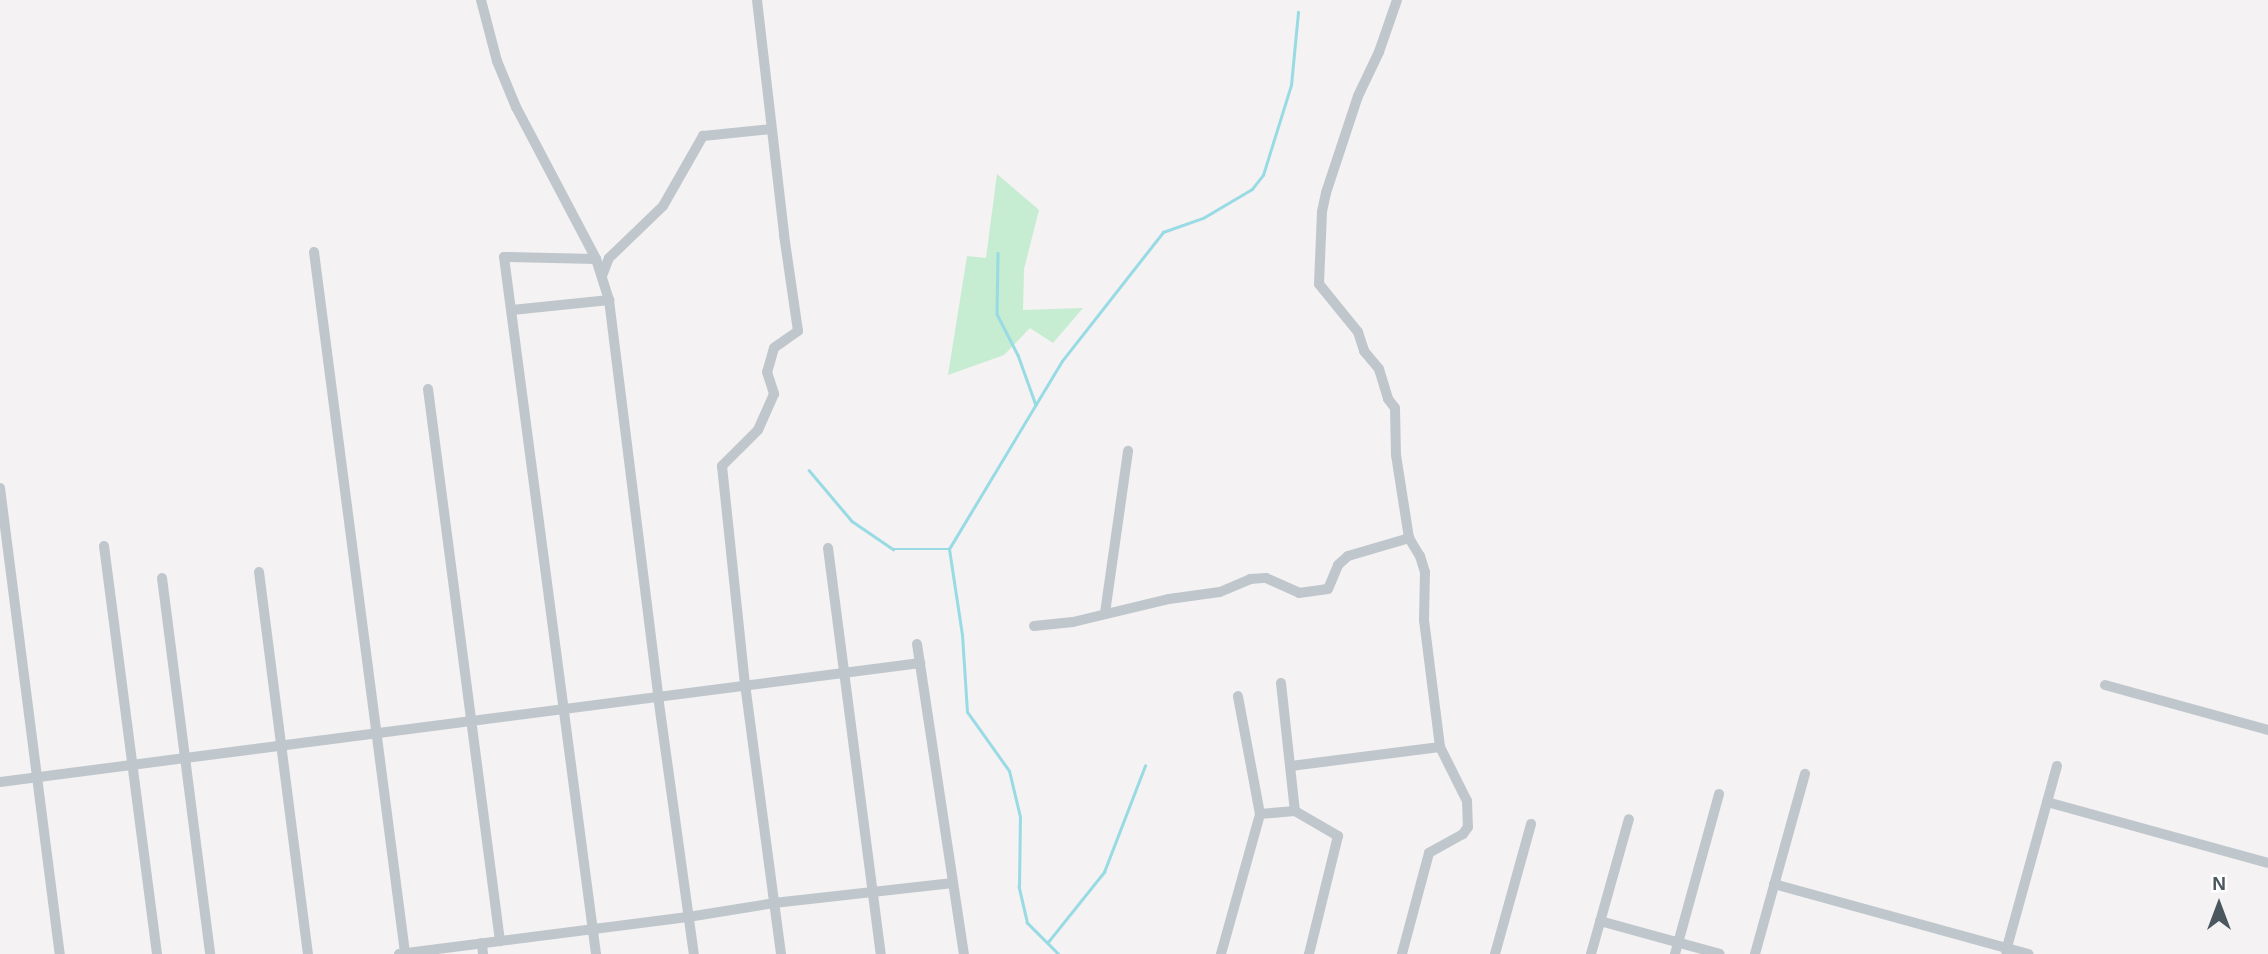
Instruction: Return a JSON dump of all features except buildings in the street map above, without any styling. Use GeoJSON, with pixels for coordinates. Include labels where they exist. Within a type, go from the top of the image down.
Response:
{"type":"FeatureCollection","features":[{"type":"Feature","properties":{"kind":"street"},"geometry":{"type":"LineString","coordinates":[[481,0],[497,61],[516,107],[596,259],[609,300],[658,696],[694,954]]}},
{"type":"Feature","properties":{"kind":"street"},"geometry":{"type":"LineString","coordinates":[[757,0],[798,331],[774,348],[767,372],[774,394],[758,430],[722,466],[745,684],[781,954]]}},
{"type":"Feature","properties":{"kind":"street"},"geometry":{"type":"LineString","coordinates":[[1397,0],[1379,52],[1358,96],[1326,193],[1322,212],[1319,284],[1358,332],[1364,351],[1379,369],[1388,399],[1395,408],[1396,455],[1409,538],[1420,556],[1425,572],[1424,620],[1440,747],[1467,801],[1468,827],[1463,834],[1429,853],[1402,954]]}},
{"type":"Feature","properties":{"kind":"street"},"geometry":{"type":"LineString","coordinates":[[602,276],[609,258],[663,205],[703,136],[772,129]]}},
{"type":"Feature","properties":{"kind":"street"},"geometry":{"type":"LineString","coordinates":[[314,252],[376,734],[401,953],[482,949],[500,941],[774,903],[953,883]]}},
{"type":"Feature","properties":{"kind":"street"},"geometry":{"type":"LineString","coordinates":[[596,259],[504,257],[596,954]]}},
{"type":"Feature","properties":{"kind":"street"},"geometry":{"type":"LineString","coordinates":[[512,310],[609,300]]}},
{"type":"Feature","properties":{"kind":"street"},"geometry":{"type":"LineString","coordinates":[[428,389],[500,941]]}},
{"type":"Feature","properties":{"kind":"street"},"geometry":{"type":"LineString","coordinates":[[1105,613],[1128,451]]}},
{"type":"Feature","properties":{"kind":"street"},"geometry":{"type":"LineString","coordinates":[[0,488],[60,954]]}},
{"type":"Feature","properties":{"kind":"street"},"geometry":{"type":"LineString","coordinates":[[1034,626],[1073,622],[1105,613],[1220,592],[1250,579],[1266,578],[1299,593],[1328,589],[1338,565],[1349,555],[1409,538]]}},
{"type":"Feature","properties":{"kind":"street"},"geometry":{"type":"LineString","coordinates":[[104,546],[157,954]]}},
{"type":"Feature","properties":{"kind":"street"},"geometry":{"type":"LineString","coordinates":[[828,548],[881,954]]}},
{"type":"Feature","properties":{"kind":"street"},"geometry":{"type":"LineString","coordinates":[[259,572],[308,954]]}},
{"type":"Feature","properties":{"kind":"street"},"geometry":{"type":"LineString","coordinates":[[162,578],[211,954]]}},
{"type":"Feature","properties":{"kind":"street"},"geometry":{"type":"LineString","coordinates":[[917,644],[964,954]]}},
{"type":"Feature","properties":{"kind":"street"},"geometry":{"type":"LineString","coordinates":[[0,782],[920,663]]}},
{"type":"Feature","properties":{"kind":"street"},"geometry":{"type":"LineString","coordinates":[[1281,683],[1295,811]]}},
{"type":"Feature","properties":{"kind":"street"},"geometry":{"type":"LineString","coordinates":[[2105,685],[2268,730]]}},
{"type":"Feature","properties":{"kind":"street"},"geometry":{"type":"LineString","coordinates":[[1221,954],[1260,814],[1238,696]]}},
{"type":"Feature","properties":{"kind":"street"},"geometry":{"type":"LineString","coordinates":[[1292,766],[1440,747]]}},
{"type":"Feature","properties":{"kind":"street"},"geometry":{"type":"LineString","coordinates":[[2006,951],[2057,766]]}},
{"type":"Feature","properties":{"kind":"street"},"geometry":{"type":"LineString","coordinates":[[1755,954],[1805,774]]}},
{"type":"Feature","properties":{"kind":"street"},"geometry":{"type":"LineString","coordinates":[[1675,954],[1719,794]]}},
{"type":"Feature","properties":{"kind":"street"},"geometry":{"type":"LineString","coordinates":[[2047,803],[2268,863]]}},
{"type":"Feature","properties":{"kind":"street"},"geometry":{"type":"LineString","coordinates":[[1260,814],[1295,811],[1338,836],[1309,954]]}},
{"type":"Feature","properties":{"kind":"street"},"geometry":{"type":"LineString","coordinates":[[1591,954],[1629,819]]}},
{"type":"Feature","properties":{"kind":"street"},"geometry":{"type":"LineString","coordinates":[[1495,954],[1531,824]]}},
{"type":"Feature","properties":{"kind":"street"},"geometry":{"type":"LineString","coordinates":[[1774,884],[2006,951],[2029,954]]}},
{"type":"Feature","properties":{"kind":"street"},"geometry":{"type":"LineString","coordinates":[[1601,921],[1720,954]]}},
{"type":"Feature","properties":{"kind":"green space"},"geometry":{"type":"Polygon","coordinates":[[[997,174],[1039,210],[1024,269],[1023,310],[1083,308],[1053,343],[1030,328],[1004,355],[948,375],[967,256],[986,258],[997,174]]]}},
{"type":"Feature","properties":{"kind":"waterway"},"geometry":{"type":"LineString","coordinates":[[1058,954],[1027,923],[1019,887],[1020,817],[1009,771],[967,712],[962,635],[949,549],[1062,361],[1163,232],[1203,218],[1252,189],[1263,175],[1291,85],[1298,12]]}},
{"type":"Feature","properties":{"kind":"waterway"},"geometry":{"type":"LineString","coordinates":[[998,253],[997,314],[1018,355],[1036,405]]}},
{"type":"Feature","properties":{"kind":"waterway"},"geometry":{"type":"LineString","coordinates":[[809,470],[852,521],[893,549],[949,549]]}},
{"type":"Feature","properties":{"kind":"waterway"},"geometry":{"type":"LineString","coordinates":[[1048,942],[1104,872],[1145,766]]}}]}
